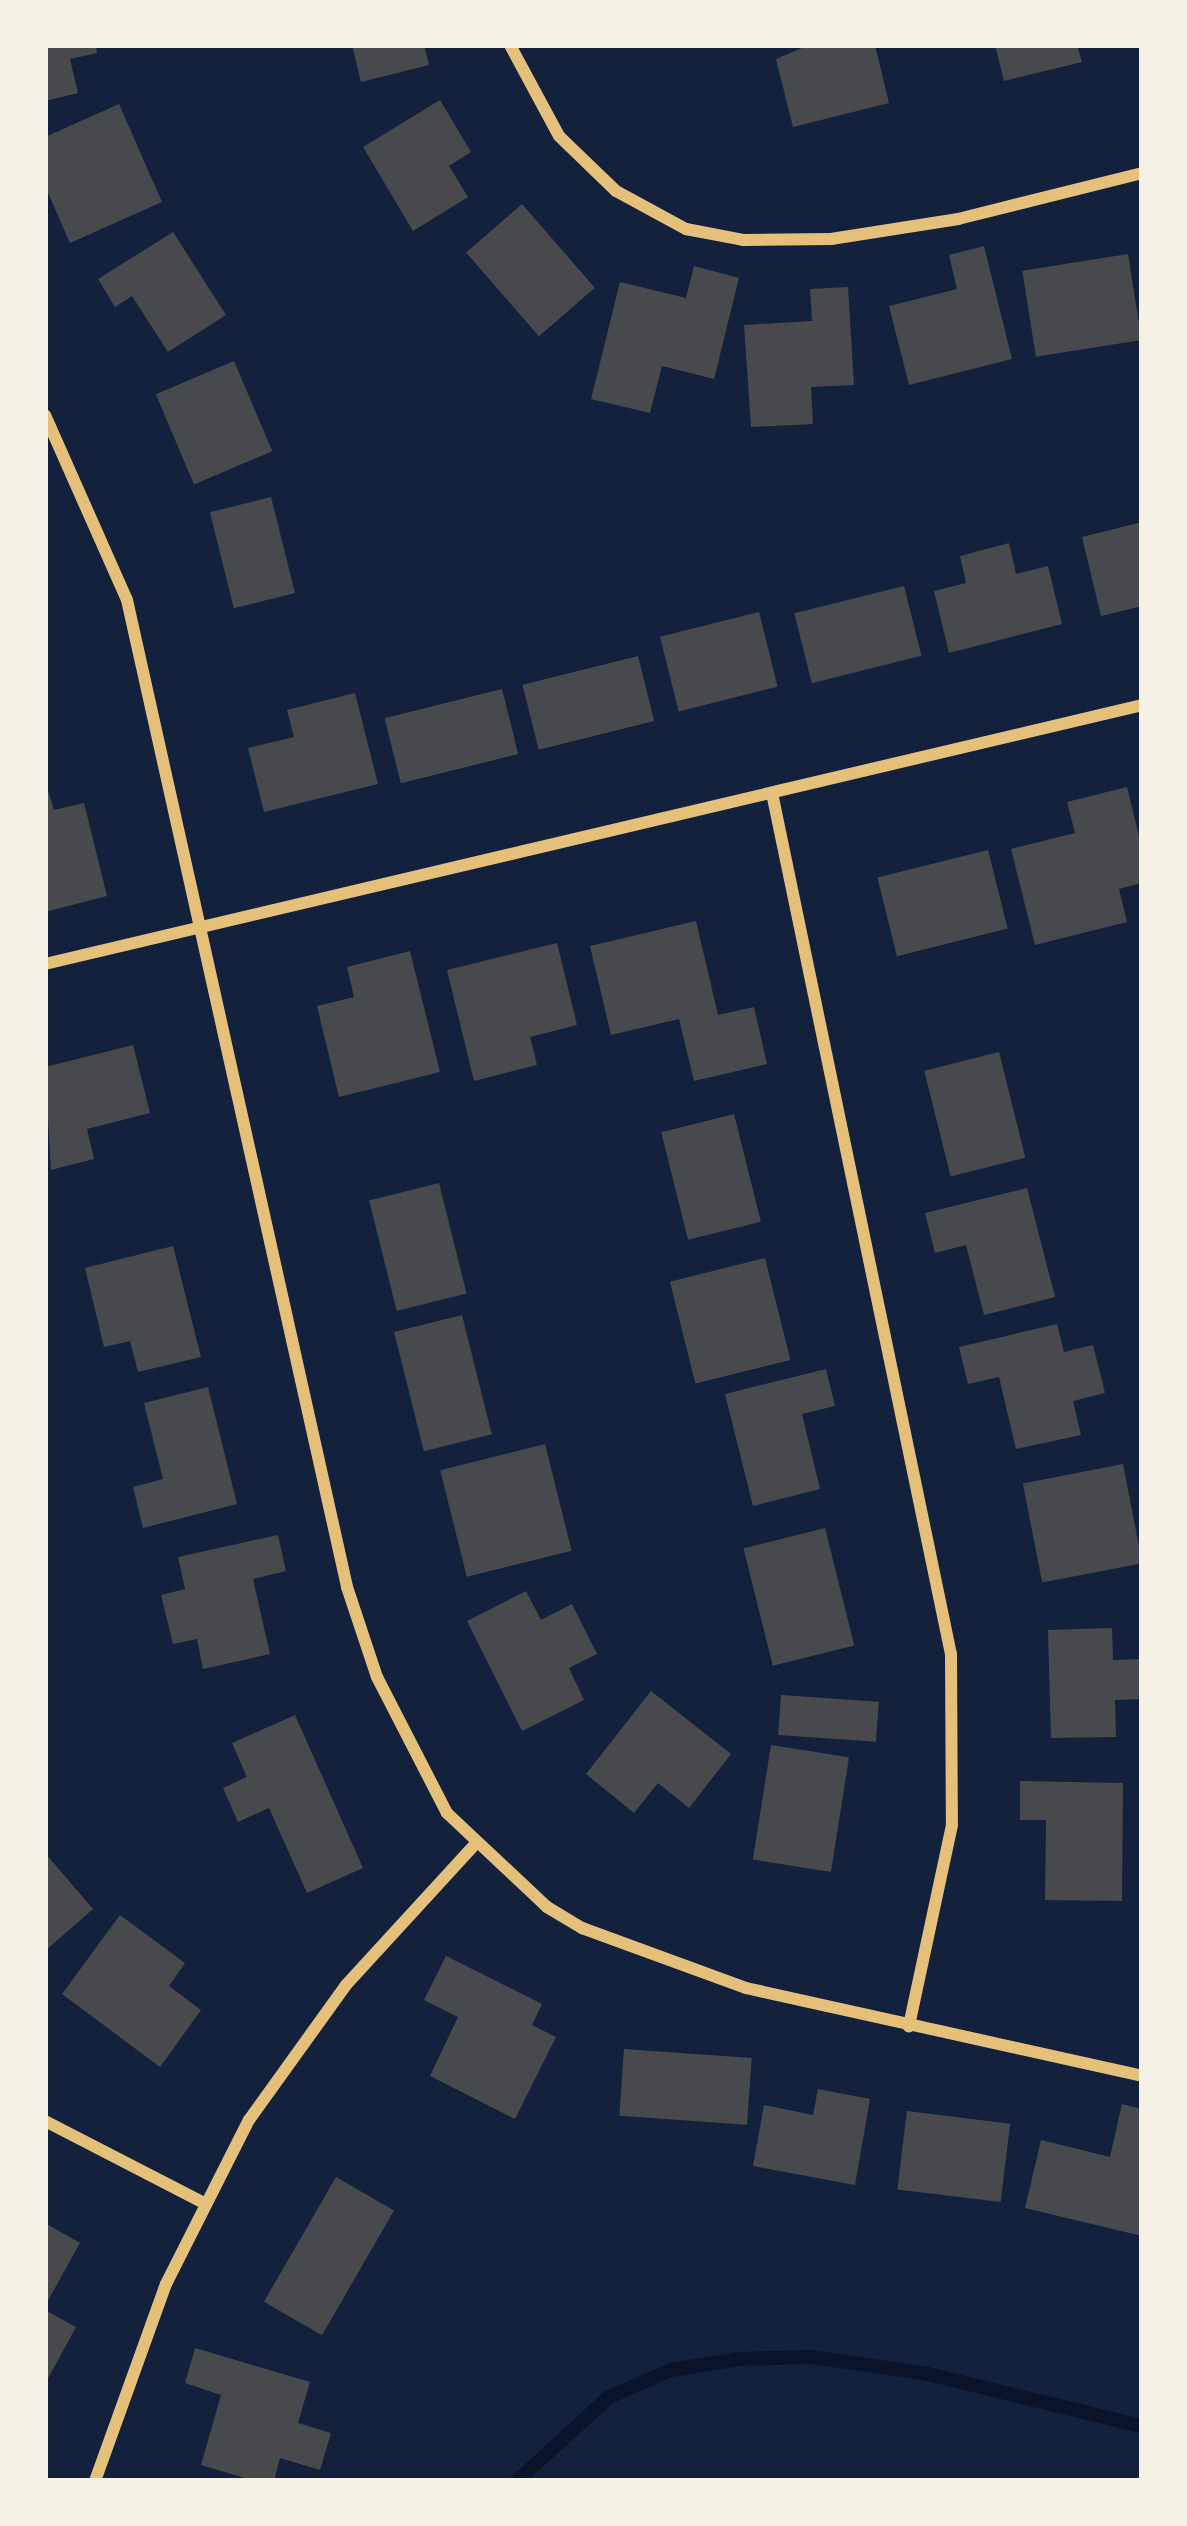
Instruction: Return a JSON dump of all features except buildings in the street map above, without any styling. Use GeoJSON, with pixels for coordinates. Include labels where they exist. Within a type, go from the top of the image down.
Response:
{"type":"FeatureCollection","features":[{"type":"Feature","properties":{"kind":"street"},"geometry":{"type":"LineString","coordinates":[[510,45],[559,136],[616,191],[686,229],[743,240],[831,239],[958,219],[1142,173]]}},
{"type":"Feature","properties":{"kind":"street"},"geometry":{"type":"LineString","coordinates":[[45,415],[127,600],[204,926],[347,1587],[376,1677],[416,1762],[476,1844],[582,1928],[746,1988],[1142,2076]]}},
{"type":"Feature","properties":{"kind":"street"},"geometry":{"type":"LineString","coordinates":[[45,964],[1142,705]]}},
{"type":"Feature","properties":{"kind":"street"},"geometry":{"type":"LineString","coordinates":[[772,793],[951,1654],[952,1825],[909,2026]]}},
{"type":"Feature","properties":{"kind":"street"},"geometry":{"type":"LineString","coordinates":[[95,2481],[202,2202],[249,2120],[346,1985],[476,1844]]}},
{"type":"Feature","properties":{"kind":"street"},"geometry":{"type":"LineString","coordinates":[[45,2121],[202,2202]]}},
{"type":"Feature","properties":{"kind":"waterway"},"geometry":{"type":"LineString","coordinates":[[517,2481],[609,2397],[671,2370],[739,2359],[812,2357],[928,2374],[1142,2426]]}}]}
